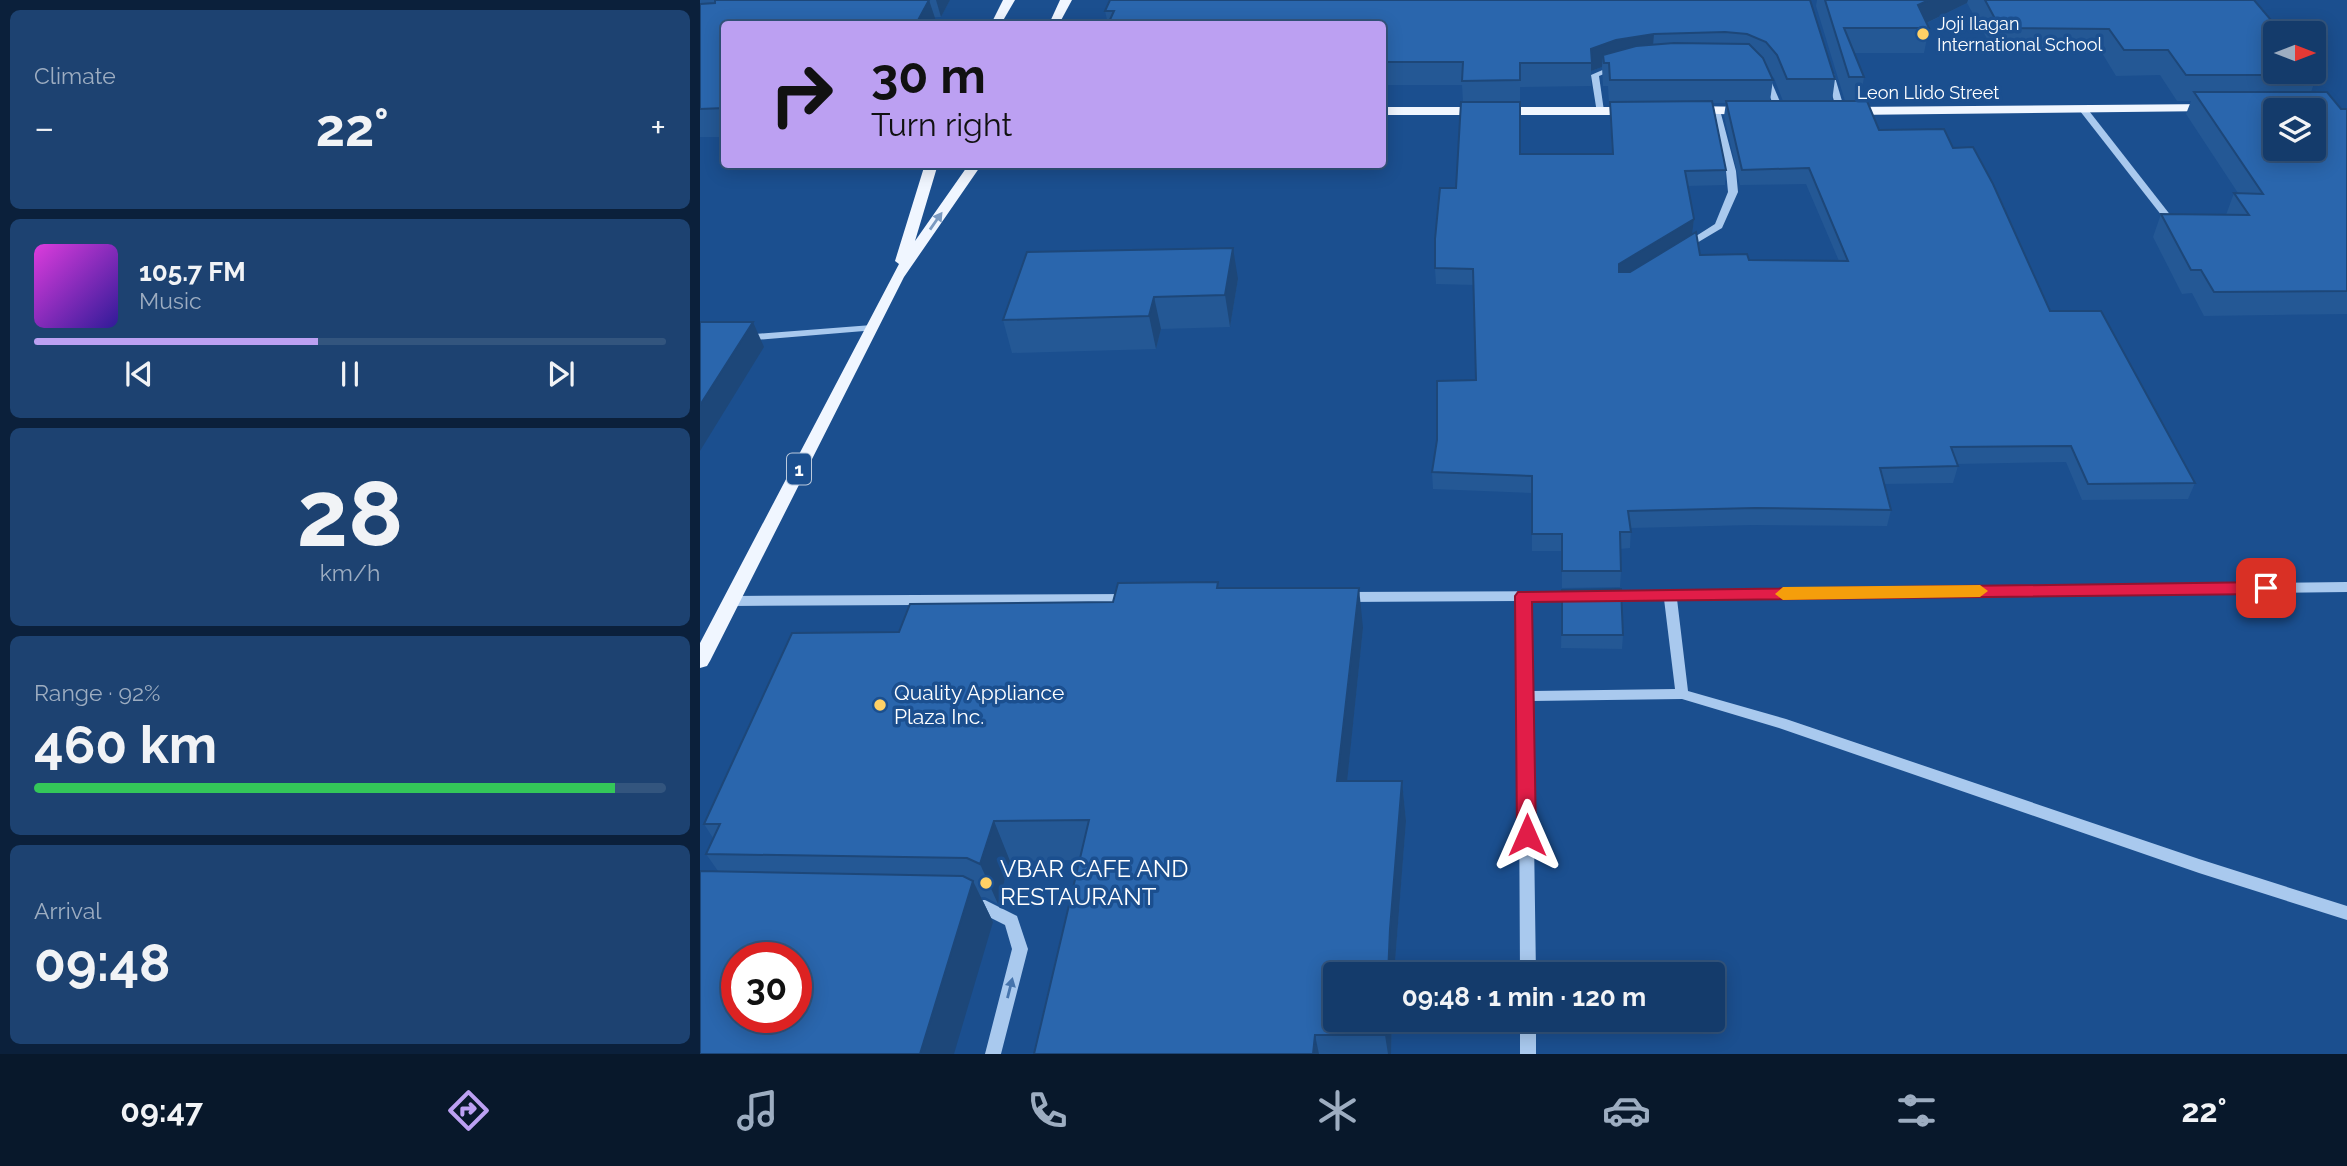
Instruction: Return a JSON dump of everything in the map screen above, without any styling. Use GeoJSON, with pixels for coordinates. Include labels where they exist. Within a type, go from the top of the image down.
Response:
{"type":"FeatureCollection","features":[{"type":"Feature","properties":{"kind":"main road"},"geometry":{"type":"LineString","coordinates":[[998,21],[1010,0]]}},
{"type":"Feature","properties":{"kind":"main road"},"geometry":{"type":"LineString","coordinates":[[1056,21],[1066,0]]}},
{"type":"Feature","properties":{"kind":"main road","name":"Leon Llido Street"},"geometry":{"type":"LineString","coordinates":[[1835,111],[2222,108]]}},
{"type":"Feature","properties":{"kind":"main road"},"geometry":{"type":"LineString","coordinates":[[1386,111],[1651,111]]}},
{"type":"Feature","properties":{"kind":"main road"},"geometry":{"type":"LineString","coordinates":[[1677,111],[1786,111]]}},
{"type":"Feature","properties":{"kind":"main road","name":"1"},"geometry":{"type":"LineString","coordinates":[[897,277],[931,168]]}},
{"type":"Feature","properties":{"kind":"main road","name":"1"},"geometry":{"type":"LineString","coordinates":[[700,661],[897,277],[973,168]]}},
{"type":"Feature","properties":{"kind":"street"},"geometry":{"type":"LineString","coordinates":[[1826,62],[1835,111]]}},
{"type":"Feature","properties":{"kind":"street"},"geometry":{"type":"LineString","coordinates":[[1600,111],[1595,75],[1617,66],[1629,65]]}},
{"type":"Feature","properties":{"kind":"street"},"geometry":{"type":"LineString","coordinates":[[1757,65],[1763,70],[1786,111]]}},
{"type":"Feature","properties":{"kind":"street"},"geometry":{"type":"LineString","coordinates":[[2083,109],[2172,223]]}},
{"type":"Feature","properties":{"kind":"street"},"geometry":{"type":"LineString","coordinates":[[1677,252],[1720,226],[1733,192],[1731,171],[1716,110]]}},
{"type":"Feature","properties":{"kind":"street"},"geometry":{"type":"LineString","coordinates":[[726,339],[872,328]]}},
{"type":"Feature","properties":{"kind":"street"},"geometry":{"type":"LineString","coordinates":[[1329,597],[2347,587]]}},
{"type":"Feature","properties":{"kind":"street"},"geometry":{"type":"LineString","coordinates":[[1670,595],[1682,694]]}},
{"type":"Feature","properties":{"kind":"street"},"geometry":{"type":"LineString","coordinates":[[1524,596],[1528,962]]}},
{"type":"Feature","properties":{"kind":"street"},"geometry":{"type":"LineString","coordinates":[[731,601],[1148,598]]}},
{"type":"Feature","properties":{"kind":"street"},"geometry":{"type":"LineString","coordinates":[[1526,696],[1682,694],[1781,723],[2223,874],[2347,912]]}},
{"type":"Feature","properties":{"kind":"street"},"geometry":{"type":"LineString","coordinates":[[958,907],[985,907],[1011,921],[1020,949],[993,1054]]}},
{"type":"Feature","properties":{"kind":"street"},"geometry":{"type":"LineString","coordinates":[[1528,1032],[1528,1054]]}},
{"type":"Feature","properties":{"kind":"building"},"geometry":{"type":"Polygon","coordinates":[[[715,0],[929,0],[918,21],[721,21],[721,108],[700,109],[700,4],[715,3],[715,0]]]}},
{"type":"Feature","properties":{"kind":"building"},"geometry":{"type":"Polygon","coordinates":[[[1110,0],[1810,0],[1835,79],[1787,79],[1777,55],[1766,42],[1747,34],[1654,34],[1616,40],[1591,49],[1592,63],[1520,63],[1520,80],[1462,81],[1463,62],[1386,62],[1386,21],[1109,21],[1114,11],[1105,11],[1110,0]]]}},
{"type":"Feature","properties":{"kind":"building"},"geometry":{"type":"Polygon","coordinates":[[[1825,0],[1929,0],[1918,5],[1929,28],[1844,28],[1864,77],[1849,77],[1825,0]]]}},
{"type":"Feature","properties":{"kind":"building"},"geometry":{"type":"Polygon","coordinates":[[[1985,0],[2254,0],[2272,21],[2263,21],[2263,75],[2186,75],[2168,50],[2124,50],[2109,29],[2000,28],[1985,0]]]}},
{"type":"Feature","properties":{"kind":"building"},"geometry":{"type":"Polygon","coordinates":[[[1674,43],[1749,44],[1763,58],[1773,80],[1610,80],[1609,63],[1604,63],[1603,55],[1636,46],[1674,43]]]}},
{"type":"Feature","properties":{"kind":"building"},"geometry":{"type":"Polygon","coordinates":[[[2194,92],[2327,92],[2341,109],[2347,109],[2347,291],[2214,292],[2201,270],[2191,270],[2161,214],[2249,215],[2234,193],[2263,194],[2194,92]]]}},
{"type":"Feature","properties":{"kind":"building"},"geometry":{"type":"Polygon","coordinates":[[[1712,101],[1726,170],[1685,171],[1694,219],[1619,264],[1619,272],[1630,272],[1696,232],[1700,255],[1747,254],[1749,260],[1848,261],[1809,168],[1742,170],[1726,101],[1867,101],[1879,130],[1944,129],[1953,148],[1973,147],[1993,184],[2050,311],[2101,311],[2195,483],[2088,484],[2071,446],[1951,447],[1958,466],[1880,468],[1891,510],[1755,508],[1628,511],[1631,532],[1620,532],[1621,571],[1562,571],[1562,534],[1532,534],[1532,476],[1432,472],[1437,440],[1437,381],[1476,380],[1473,269],[1435,268],[1440,188],[1456,188],[1461,102],[1520,102],[1520,154],[1613,154],[1610,102],[1712,101]]]}},
{"type":"Feature","properties":{"kind":"building"},"geometry":{"type":"Polygon","coordinates":[[[1233,248],[1225,295],[1154,297],[1149,316],[1003,320],[1027,252],[1233,248]]]}},
{"type":"Feature","properties":{"kind":"building"},"geometry":{"type":"Polygon","coordinates":[[[700,322],[753,322],[700,405],[700,322]]]}},
{"type":"Feature","properties":{"kind":"building"},"geometry":{"type":"Polygon","coordinates":[[[1218,582],[1217,588],[1359,588],[1337,781],[1402,781],[1389,962],[1323,962],[1323,1032],[1385,1032],[1385,1035],[1315,1035],[1313,1054],[1034,1054],[1089,820],[994,821],[980,864],[967,858],[706,854],[720,824],[704,824],[792,633],[899,632],[910,604],[1113,602],[1118,583],[1218,582]]]}},
{"type":"Feature","properties":{"kind":"building"},"geometry":{"type":"Polygon","coordinates":[[[1621,589],[1623,635],[1562,635],[1562,590],[1621,589]]]}},
{"type":"Feature","properties":{"kind":"building"},"geometry":{"type":"Polygon","coordinates":[[[700,871],[963,876],[973,881],[920,1054],[700,1054],[700,871]]]}},
{"type":"Feature","properties":{"kind":"slow traffic"},"geometry":{"type":"LineString","coordinates":[[1783,594],[1980,591]]}},
{"type":"Feature","properties":{"kind":"place","name":"Joji Ilagan International School"},"geometry":{"type":"Point","coordinates":[1923,34]}},
{"type":"Feature","properties":{"kind":"place","name":"Quality Appliance Plaza Inc."},"geometry":{"type":"Point","coordinates":[880,705]}},
{"type":"Feature","properties":{"kind":"place","name":"VBAR CAFE AND RESTAURANT"},"geometry":{"type":"Point","coordinates":[986,883]}},
{"type":"Feature","properties":{"kind":"route"},"geometry":{"type":"LineString","coordinates":[[1527,835],[1524,596],[2266,588]]}}]}
